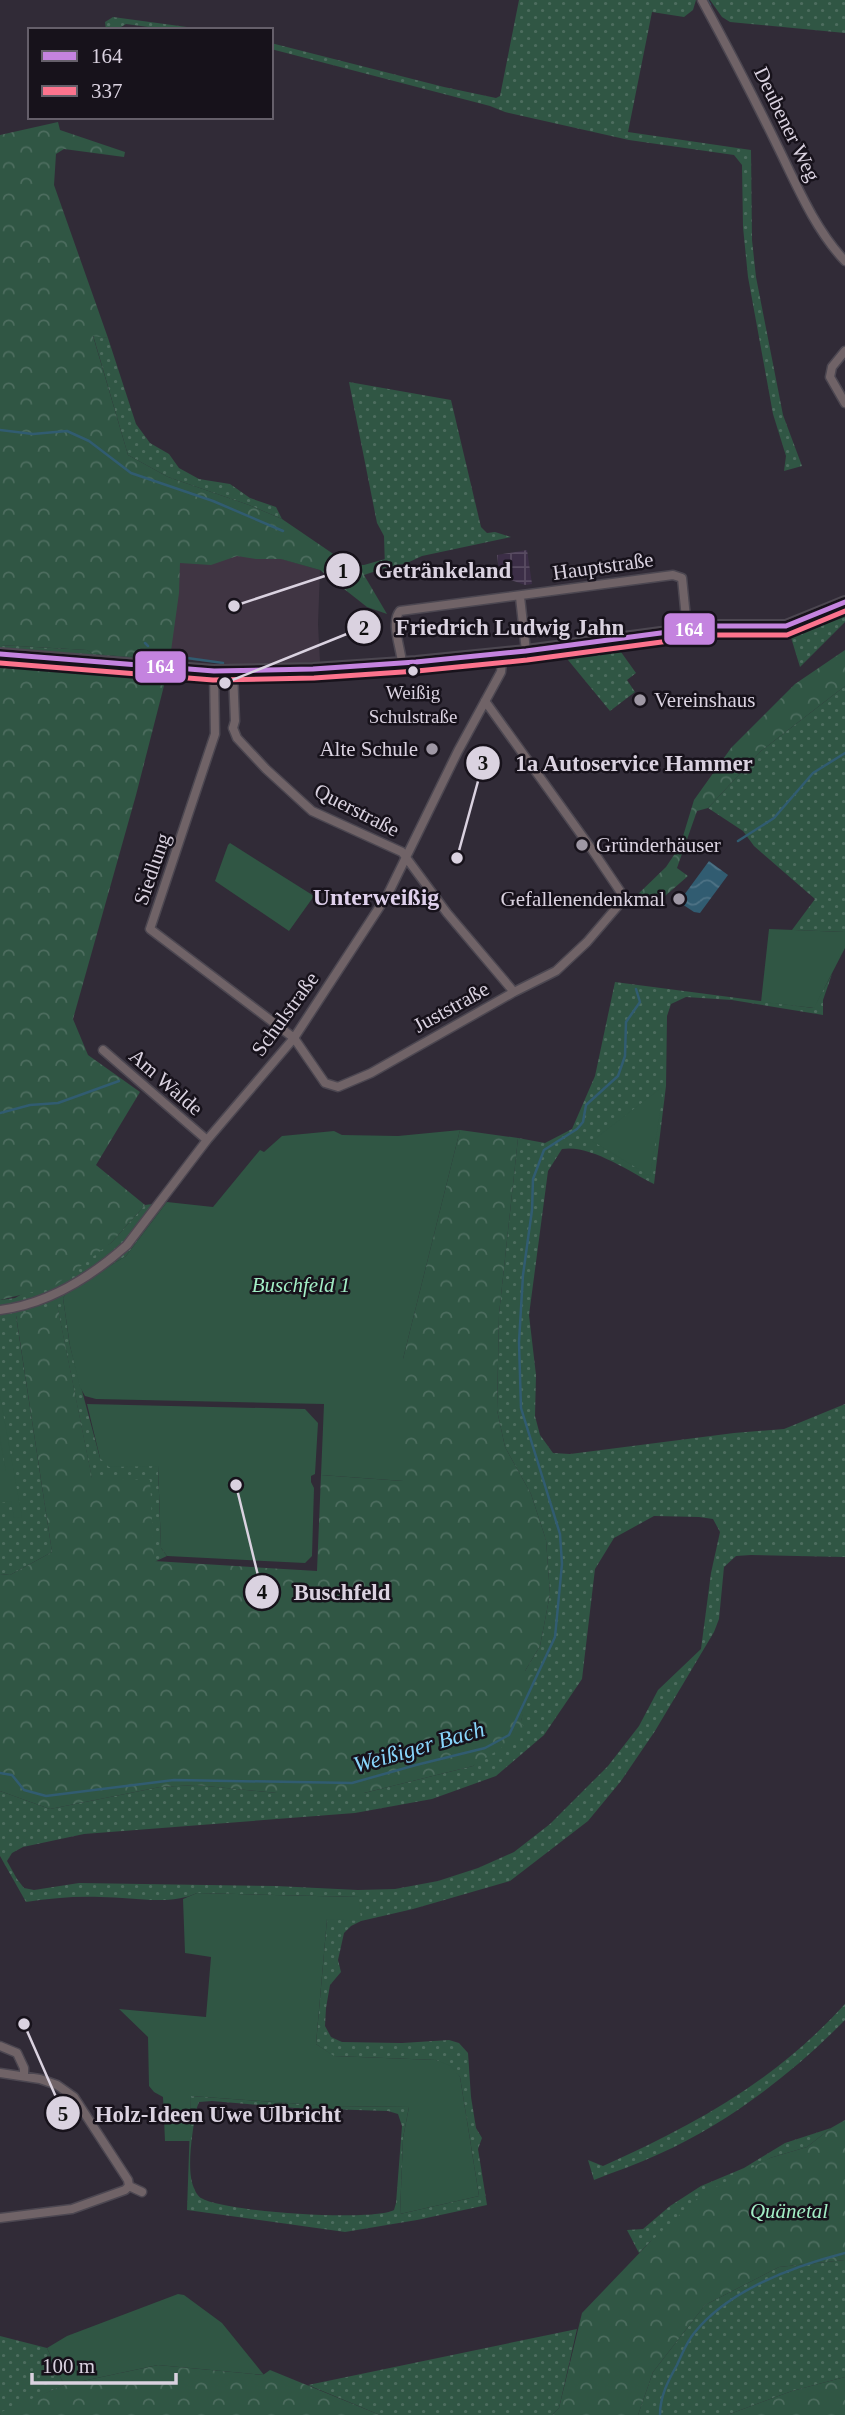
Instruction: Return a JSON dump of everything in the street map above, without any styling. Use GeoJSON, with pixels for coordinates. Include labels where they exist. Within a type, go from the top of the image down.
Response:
{"type":"FeatureCollection","features":[{"type":"Feature","properties":{"kind":"street","name":"Deubener Weg"},"geometry":{"type":"LineString","coordinates":[[702,0],[737,63],[800,191],[830,245],[845,261]]}},
{"type":"Feature","properties":{"kind":"street"},"geometry":{"type":"LineString","coordinates":[[845,351],[832,367],[830,377],[845,403]]}},
{"type":"Feature","properties":{"kind":"street","name":"Hauptstraße"},"geometry":{"type":"LineString","coordinates":[[402,663],[394,622],[400,611],[677,575],[682,578],[687,628]]}},
{"type":"Feature","properties":{"kind":"street"},"geometry":{"type":"LineString","coordinates":[[520,597],[526,651]]}},
{"type":"Feature","properties":{"kind":"street"},"geometry":{"type":"LineString","coordinates":[[0,654],[233,672],[402,663],[526,651],[687,628],[786,626],[845,602]]}},
{"type":"Feature","properties":{"kind":"street","name":"Schulstraße"},"geometry":{"type":"LineString","coordinates":[[0,1310],[26,1306],[60,1293],[127,1245],[207,1140],[294,1038],[388,894],[500,672],[503,653]]}},
{"type":"Feature","properties":{"kind":"street","name":"Siedlung"},"geometry":{"type":"LineString","coordinates":[[214,671],[216,727],[150,929],[294,1038]]}},
{"type":"Feature","properties":{"kind":"street"},"geometry":{"type":"LineString","coordinates":[[216,727],[233,728],[233,672]]}},
{"type":"Feature","properties":{"kind":"street","name":"Juststraße"},"geometry":{"type":"LineString","coordinates":[[294,1038],[325,1083],[338,1087],[371,1073],[556,971],[623,900],[620,891],[593,851],[485,701]]}},
{"type":"Feature","properties":{"kind":"street","name":"Querstraße"},"geometry":{"type":"LineString","coordinates":[[233,728],[237,738],[301,803],[325,818],[402,852],[447,913],[514,992]]}},
{"type":"Feature","properties":{"kind":"street","name":"Am Walde"},"geometry":{"type":"LineString","coordinates":[[103,1050],[207,1140]]}},
{"type":"Feature","properties":{"kind":"street"},"geometry":{"type":"LineString","coordinates":[[0,2046],[17,2053],[24,2068],[24,2075]]}},
{"type":"Feature","properties":{"kind":"street"},"geometry":{"type":"LineString","coordinates":[[0,2073],[24,2075],[57,2085],[74,2097],[128,2180],[129,2186]]}},
{"type":"Feature","properties":{"kind":"street"},"geometry":{"type":"LineString","coordinates":[[129,2186],[142,2192]]}},
{"type":"Feature","properties":{"kind":"street"},"geometry":{"type":"LineString","coordinates":[[0,2218],[72,2208],[125,2190],[129,2186]]}},
{"type":"Feature","properties":{"kind":"shaded area"},"geometry":{"type":"Polygon","coordinates":[[[146,519],[320,570],[320,662],[238,665],[170,658],[146,519]]]}},
{"type":"Feature","properties":{"kind":"shaded area"},"geometry":{"type":"Polygon","coordinates":[[[527,550],[532,584],[500,580],[497,555],[527,550]]]}},
{"type":"Feature","properties":{"kind":"green space"},"geometry":{"type":"Polygon","coordinates":[[[519,0],[696,0],[693,10],[684,17],[652,12],[628,132],[751,150],[752,240],[756,277],[783,415],[802,466],[784,471],[786,456],[773,414],[748,277],[743,227],[742,165],[734,155],[629,140],[505,112],[273,50],[273,44],[444,87],[496,98],[500,96],[519,0]]]}},
{"type":"Feature","properties":{"kind":"green space"},"geometry":{"type":"Polygon","coordinates":[[[710,0],[845,0],[845,33],[730,22],[722,17],[710,0]]]}},
{"type":"Feature","properties":{"kind":"green space"},"geometry":{"type":"Polygon","coordinates":[[[113,17],[194,28],[156,28],[126,24],[119,28],[106,28],[105,22],[113,17]]]}},
{"type":"Feature","properties":{"kind":"green space"},"geometry":{"type":"Polygon","coordinates":[[[58,122],[60,130],[125,152],[124,157],[64,149],[56,154],[54,185],[108,338],[93,336],[128,455],[168,477],[282,519],[348,564],[364,565],[385,559],[385,568],[364,575],[387,614],[367,607],[320,570],[281,559],[237,556],[211,565],[180,563],[179,593],[170,658],[144,651],[130,657],[93,654],[87,650],[0,645],[0,135],[58,122]]]}},
{"type":"Feature","properties":{"kind":"green space"},"geometry":{"type":"Polygon","coordinates":[[[93,335],[108,338],[136,424],[150,443],[169,454],[179,468],[199,479],[230,484],[250,498],[276,507],[282,519],[168,477],[128,455],[93,335]]]}},
{"type":"Feature","properties":{"kind":"green space"},"geometry":{"type":"Polygon","coordinates":[[[349,382],[451,400],[481,527],[487,533],[495,532],[511,537],[422,556],[385,568],[384,536],[377,523],[349,382]]]}},
{"type":"Feature","properties":{"kind":"green space"},"geometry":{"type":"Polygon","coordinates":[[[845,608],[845,622],[800,667],[789,631],[845,608]]]}},
{"type":"Feature","properties":{"kind":"green space"},"geometry":{"type":"Polygon","coordinates":[[[0,645],[87,650],[93,654],[130,657],[144,651],[170,658],[167,674],[159,674],[154,678],[145,674],[0,660],[0,645]]]}},
{"type":"Feature","properties":{"kind":"green space"},"geometry":{"type":"Polygon","coordinates":[[[616,645],[636,673],[627,680],[635,692],[610,711],[568,660],[567,652],[616,645]]]}},
{"type":"Feature","properties":{"kind":"green space"},"geometry":{"type":"Polygon","coordinates":[[[845,650],[845,686],[761,751],[708,808],[697,811],[677,868],[688,876],[657,903],[635,897],[666,867],[680,846],[694,800],[731,748],[795,684],[845,650]]]}},
{"type":"Feature","properties":{"kind":"green space"},"geometry":{"type":"Polygon","coordinates":[[[0,660],[54,663],[77,668],[82,665],[132,671],[154,678],[159,674],[167,674],[73,1019],[88,1055],[140,1092],[96,1165],[145,1205],[111,1243],[53,1287],[0,1300],[0,660]]]}},
{"type":"Feature","properties":{"kind":"green space"},"geometry":{"type":"Polygon","coordinates":[[[845,686],[845,932],[792,930],[815,899],[754,846],[743,831],[708,808],[761,751],[845,686]]]}},
{"type":"Feature","properties":{"kind":"green space"},"geometry":{"type":"Polygon","coordinates":[[[230,843],[314,896],[289,931],[215,881],[230,843]]]}},
{"type":"Feature","properties":{"kind":"green space"},"geometry":{"type":"Polygon","coordinates":[[[769,929],[845,932],[845,948],[814,1008],[761,1002],[769,929]]]}},
{"type":"Feature","properties":{"kind":"green space"},"geometry":{"type":"Polygon","coordinates":[[[832,974],[823,1000],[823,1015],[732,1000],[686,997],[671,1004],[667,1016],[666,1086],[654,1184],[596,1154],[562,1149],[548,1171],[529,1315],[536,1375],[535,1416],[540,1435],[553,1453],[570,1454],[784,1429],[845,1404],[845,1557],[736,1556],[724,1567],[719,1619],[714,1632],[655,1731],[621,1781],[588,1821],[510,1881],[361,1921],[344,1933],[338,1960],[341,1972],[330,1985],[325,2026],[331,2037],[342,2042],[402,2043],[449,2040],[459,2043],[468,2053],[476,2128],[482,2138],[478,2149],[487,2205],[345,2232],[187,2210],[191,2096],[330,2106],[409,2107],[403,2138],[400,2214],[479,2196],[460,2077],[436,2060],[333,2056],[316,2044],[327,1919],[359,1897],[197,1893],[163,1900],[82,1897],[26,1902],[0,1856],[0,1791],[50,1809],[160,1787],[196,1785],[277,1793],[364,1793],[473,1766],[521,1721],[525,1703],[525,1671],[540,1646],[550,1594],[546,1540],[531,1494],[505,1447],[497,1410],[499,1314],[518,1138],[545,1143],[572,1129],[595,1076],[615,982],[813,1008],[832,974]],[[654,1516],[614,1538],[595,1569],[582,1679],[544,1735],[496,1776],[432,1799],[355,1813],[84,1834],[23,1847],[12,1853],[7,1861],[24,1888],[34,1890],[79,1883],[358,1890],[395,1889],[438,1881],[478,1868],[514,1852],[550,1824],[608,1766],[639,1726],[658,1690],[701,1649],[711,1573],[720,1532],[713,1519],[654,1516]],[[199,2102],[192,2140],[192,2183],[200,2198],[238,2207],[298,2214],[357,2215],[394,2210],[402,2126],[398,2114],[388,2111],[295,2108],[199,2102]]]}},
{"type":"Feature","properties":{"kind":"green space"},"geometry":{"type":"Polygon","coordinates":[[[661,1088],[662,1100],[650,1176],[592,1141],[661,1088]]]}},
{"type":"Feature","properties":{"kind":"green space"},"geometry":{"type":"Polygon","coordinates":[[[460,1130],[518,1138],[499,1314],[497,1410],[505,1447],[531,1494],[546,1540],[550,1594],[540,1646],[525,1671],[534,1676],[521,1721],[526,1732],[473,1766],[364,1793],[277,1793],[196,1785],[160,1787],[50,1809],[0,1791],[0,1574],[10,1575],[52,1552],[16,1315],[57,1304],[92,1478],[150,1480],[154,1561],[317,1571],[321,1475],[403,1481],[403,1359],[460,1130]]]}},
{"type":"Feature","properties":{"kind":"green space","name":"Buschfeld 1"},"geometry":{"type":"Polygon","coordinates":[[[460,1130],[403,1359],[403,1481],[321,1475],[324,1404],[96,1399],[85,1396],[80,1387],[70,1346],[63,1298],[67,1292],[126,1256],[167,1202],[213,1207],[260,1150],[264,1152],[282,1136],[334,1131],[342,1135],[398,1136],[460,1130]]]}},
{"type":"Feature","properties":{"kind":"green space"},"geometry":{"type":"Polygon","coordinates":[[[167,1202],[126,1256],[67,1292],[63,1298],[70,1346],[100,1458],[158,1466],[161,1548],[167,1556],[154,1562],[92,1479],[57,1305],[16,1316],[52,1552],[10,1575],[0,1574],[0,1300],[15,1298],[111,1243],[145,1205],[167,1202]]]}},
{"type":"Feature","properties":{"kind":"green space"},"geometry":{"type":"Polygon","coordinates":[[[0,1396],[22,1517],[14,1518],[11,1501],[0,1503],[0,1442],[6,1472],[0,1436],[0,1396]]]}},
{"type":"Feature","properties":{"kind":"green space"},"geometry":{"type":"Polygon","coordinates":[[[87,1404],[305,1409],[318,1423],[315,1474],[311,1476],[314,1488],[312,1556],[305,1563],[167,1556],[161,1548],[158,1466],[109,1467],[100,1458],[87,1404]]]}},
{"type":"Feature","properties":{"kind":"green space"},"geometry":{"type":"Polygon","coordinates":[[[197,1893],[359,1897],[361,1921],[327,1919],[316,2044],[334,2056],[436,2060],[451,2066],[460,2077],[479,2196],[400,2214],[403,2138],[409,2107],[330,2106],[191,2096],[190,2141],[165,2141],[163,2097],[149,2086],[148,2037],[119,2009],[206,2017],[211,1957],[185,1953],[183,1899],[197,1893]]]}},
{"type":"Feature","properties":{"kind":"green space"},"geometry":{"type":"Polygon","coordinates":[[[845,2004],[845,2020],[758,2096],[685,2142],[594,2180],[588,2160],[603,2166],[702,2117],[791,2056],[845,2004]]]}},
{"type":"Feature","properties":{"kind":"green space","name":"Quänetal"},"geometry":{"type":"Polygon","coordinates":[[[845,2120],[845,2260],[779,2267],[705,2305],[653,2372],[638,2415],[552,2415],[559,2408],[582,2313],[650,2242],[701,2195],[770,2158],[807,2147],[845,2120]]]}},
{"type":"Feature","properties":{"kind":"green space"},"geometry":{"type":"Polygon","coordinates":[[[831,2128],[807,2147],[770,2158],[650,2242],[639,2253],[627,2230],[643,2229],[670,2206],[701,2186],[744,2168],[785,2143],[831,2128]]]}},
{"type":"Feature","properties":{"kind":"green space"},"geometry":{"type":"Polygon","coordinates":[[[845,2260],[845,2377],[792,2391],[727,2415],[638,2415],[653,2372],[705,2305],[779,2267],[845,2260]]]}},
{"type":"Feature","properties":{"kind":"green space"},"geometry":{"type":"Polygon","coordinates":[[[178,2294],[184,2295],[222,2323],[264,2375],[158,2365],[64,2385],[47,2348],[67,2336],[178,2294]]]}},
{"type":"Feature","properties":{"kind":"green space"},"geometry":{"type":"Polygon","coordinates":[[[577,2329],[559,2408],[552,2415],[380,2415],[308,2385],[577,2329]]]}},
{"type":"Feature","properties":{"kind":"green space"},"geometry":{"type":"Polygon","coordinates":[[[0,2336],[47,2348],[64,2385],[0,2414],[0,2336]]]}},
{"type":"Feature","properties":{"kind":"green space"},"geometry":{"type":"Polygon","coordinates":[[[158,2365],[263,2375],[270,2370],[380,2415],[0,2415],[1,2412],[64,2385],[158,2365]]]}},
{"type":"Feature","properties":{"kind":"green space"},"geometry":{"type":"Polygon","coordinates":[[[845,2377],[845,2415],[727,2415],[792,2391],[845,2377]]]}},
{"type":"Feature","properties":{"kind":"water"},"geometry":{"type":"Polygon","coordinates":[[[709,861],[728,875],[700,913],[694,912],[679,902],[709,861]]]}},
{"type":"Feature","properties":{"kind":"waterway"},"geometry":{"type":"LineString","coordinates":[[707,0],[710,5]]}},
{"type":"Feature","properties":{"kind":"waterway"},"geometry":{"type":"LineString","coordinates":[[0,430],[33,434],[67,431],[89,441],[131,473],[213,501],[283,531]]}},
{"type":"Feature","properties":{"kind":"waterway"},"geometry":{"type":"LineString","coordinates":[[145,643],[148,646]]}},
{"type":"Feature","properties":{"kind":"waterway"},"geometry":{"type":"LineString","coordinates":[[173,656],[223,663]]}},
{"type":"Feature","properties":{"kind":"waterway","name":"Weißiger Bach"},"geometry":{"type":"LineString","coordinates":[[738,841],[774,818],[813,773],[845,753]]}},
{"type":"Feature","properties":{"kind":"waterway","name":"Weißiger Bach"},"geometry":{"type":"LineString","coordinates":[[0,1773],[12,1775],[24,1790],[46,1796],[174,1780],[352,1783],[485,1748],[509,1735],[555,1637],[562,1564],[560,1534],[521,1408],[519,1342],[533,1179],[544,1150],[577,1129],[583,1122],[586,1105],[618,1076],[625,1056],[626,1022],[640,1002],[636,989]]}},
{"type":"Feature","properties":{"kind":"waterway"},"geometry":{"type":"LineString","coordinates":[[0,1113],[30,1105],[58,1103],[119,1081]]}},
{"type":"Feature","properties":{"kind":"waterway"},"geometry":{"type":"LineString","coordinates":[[660,2415],[665,2389],[685,2348],[709,2317],[744,2292],[764,2282],[805,2265],[845,2253]]}},
{"type":"Feature","properties":{"kind":"transit line","name":"164"},"geometry":{"type":"LineString","coordinates":[[0,654],[214,671],[313,669],[526,651],[713,626],[786,626],[845,602]]}},
{"type":"Feature","properties":{"kind":"transit line","name":"337"},"geometry":{"type":"LineString","coordinates":[[0,663],[213,680],[314,678],[527,660],[714,635],[787,635],[845,611]]}},
{"type":"Feature","properties":{"kind":"place","name":"Getränkeland"},"geometry":{"type":"Point","coordinates":[234,606]}},
{"type":"Feature","properties":{"kind":"place","name":"Weißig Schulstraße"},"geometry":{"type":"Point","coordinates":[413,671]}},
{"type":"Feature","properties":{"kind":"place","name":"Friedrich Ludwig Jahn"},"geometry":{"type":"Point","coordinates":[225,683]}},
{"type":"Feature","properties":{"kind":"place","name":"Vereinshaus"},"geometry":{"type":"Point","coordinates":[640,700]}},
{"type":"Feature","properties":{"kind":"place","name":"Alte Schule"},"geometry":{"type":"Point","coordinates":[432,749]}},
{"type":"Feature","properties":{"kind":"place","name":"Gründerhäuser"},"geometry":{"type":"Point","coordinates":[582,845]}},
{"type":"Feature","properties":{"kind":"place","name":"1a Autoservice Hammer"},"geometry":{"type":"Point","coordinates":[457,858]}},
{"type":"Feature","properties":{"kind":"place","name":"Gefallenendenkmal"},"geometry":{"type":"Point","coordinates":[679,899]}},
{"type":"Feature","properties":{"kind":"place","name":"Buschfeld"},"geometry":{"type":"Point","coordinates":[236,1485]}},
{"type":"Feature","properties":{"kind":"place","name":"Holz-Ideen Uwe Ulbricht"},"geometry":{"type":"Point","coordinates":[24,2024]}},
{"type":"Feature","properties":{"kind":"district","name":"Unterweißig"},"geometry":{"type":"Point","coordinates":[376,897]}}]}
